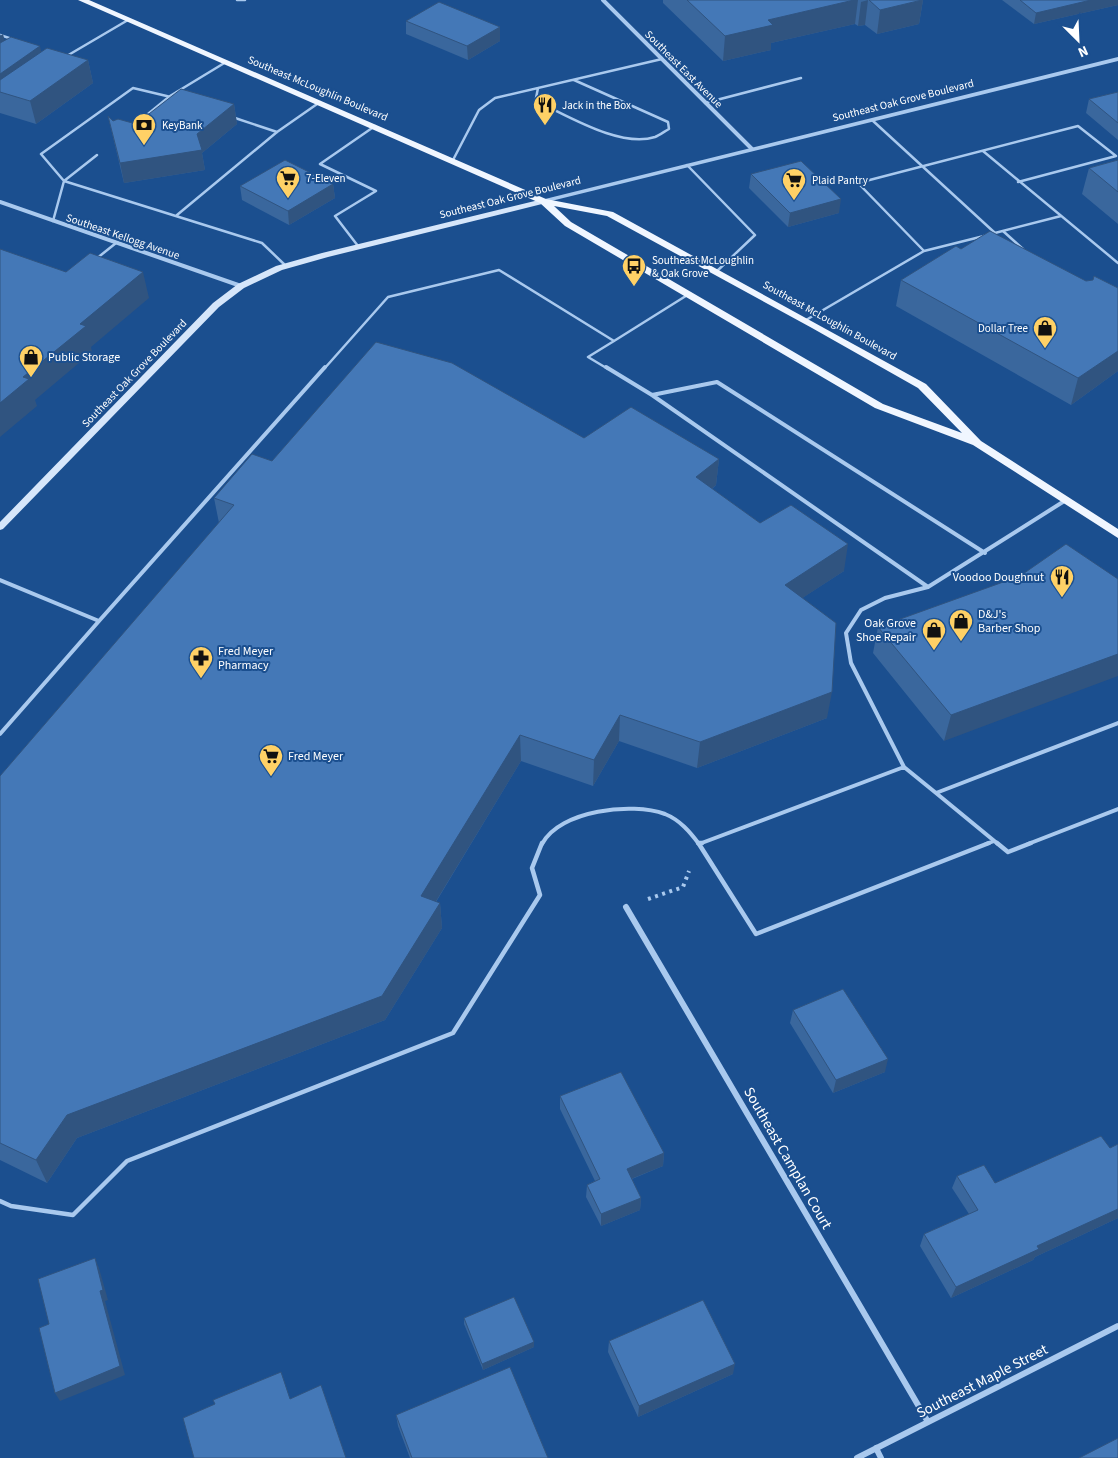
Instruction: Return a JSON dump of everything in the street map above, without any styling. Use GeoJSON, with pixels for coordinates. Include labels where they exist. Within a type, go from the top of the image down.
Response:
{"type":"FeatureCollection","features":[{"type":"Feature","properties":{"kind":"main road","name":"Southeast McLoughlin Boulevard"},"geometry":{"type":"LineString","coordinates":[[82,0],[544,201],[610,214],[806,320],[922,386],[977,443]]}},
{"type":"Feature","properties":{"kind":"main road","name":"Southeast McLoughlin Boulevard"},"geometry":{"type":"LineString","coordinates":[[544,201],[568,224],[879,406],[977,443],[1118,534]]}},
{"type":"Feature","properties":{"kind":"main road","name":"Southeast Oak Grove Boulevard"},"geometry":{"type":"LineString","coordinates":[[0,527],[216,305],[241,286],[286,266],[358,246],[544,201]]}},
{"type":"Feature","properties":{"kind":"street","name":"Southeast East Avenue"},"geometry":{"type":"LineString","coordinates":[[603,0],[752,150]]}},
{"type":"Feature","properties":{"kind":"street","name":"Southeast Oak Grove Boulevard"},"geometry":{"type":"LineString","coordinates":[[544,201],[1118,59]]}},
{"type":"Feature","properties":{"kind":"street","name":"Southeast Kellogg Avenue"},"geometry":{"type":"LineString","coordinates":[[0,202],[241,286]]}},
{"type":"Feature","properties":{"kind":"street","name":"Southeast Camplan Court"},"geometry":{"type":"LineString","coordinates":[[626,907],[928,1422]]}},
{"type":"Feature","properties":{"kind":"street","name":"Southeast Maple Street"},"geometry":{"type":"LineString","coordinates":[[857,1458],[1118,1326]]}},
{"type":"Feature","properties":{"kind":"street"},"geometry":{"type":"LineString","coordinates":[[876,1448],[881,1458]]}},
{"type":"Feature","properties":{"kind":"lane"},"geometry":{"type":"LineString","coordinates":[[237,0],[245,0]]}},
{"type":"Feature","properties":{"kind":"lane"},"geometry":{"type":"LineString","coordinates":[[58,63],[128,20]]}},
{"type":"Feature","properties":{"kind":"lane"},"geometry":{"type":"LineString","coordinates":[[0,35],[15,41]]}},
{"type":"Feature","properties":{"kind":"lane"},"geometry":{"type":"LineString","coordinates":[[453,160],[479,110],[495,98],[662,59]]}},
{"type":"Feature","properties":{"kind":"lane"},"geometry":{"type":"LineString","coordinates":[[125,132],[170,96],[226,62]]}},
{"type":"Feature","properties":{"kind":"lane"},"geometry":{"type":"LineString","coordinates":[[705,103],[801,78]]}},
{"type":"Feature","properties":{"kind":"lane"},"geometry":{"type":"LineString","coordinates":[[538,88],[536,98],[540,103],[615,136],[630,140],[651,138],[664,134],[669,129],[668,122],[574,80]]}},
{"type":"Feature","properties":{"kind":"lane"},"geometry":{"type":"LineString","coordinates":[[178,99],[133,88],[41,154],[64,181],[262,243],[286,266]]}},
{"type":"Feature","properties":{"kind":"lane"},"geometry":{"type":"LineString","coordinates":[[177,215],[277,132],[320,102]]}},
{"type":"Feature","properties":{"kind":"lane"},"geometry":{"type":"LineString","coordinates":[[223,114],[277,132]]}},
{"type":"Feature","properties":{"kind":"lane"},"geometry":{"type":"LineString","coordinates":[[872,120],[995,233]]}},
{"type":"Feature","properties":{"kind":"lane"},"geometry":{"type":"LineString","coordinates":[[358,246],[335,216],[376,191],[320,164],[375,126]]}},
{"type":"Feature","properties":{"kind":"lane"},"geometry":{"type":"LineString","coordinates":[[924,251],[858,183],[1078,126],[1116,156],[1018,182]]}},
{"type":"Feature","properties":{"kind":"lane"},"geometry":{"type":"LineString","coordinates":[[983,151],[1118,264]]}},
{"type":"Feature","properties":{"kind":"lane"},"geometry":{"type":"LineString","coordinates":[[52,221],[64,181],[97,155]]}},
{"type":"Feature","properties":{"kind":"lane"},"geometry":{"type":"LineString","coordinates":[[687,165],[755,235],[716,272]]}},
{"type":"Feature","properties":{"kind":"lane"},"geometry":{"type":"LineString","coordinates":[[806,320],[924,251],[1061,216]]}},
{"type":"Feature","properties":{"kind":"lane"},"geometry":{"type":"LineString","coordinates":[[1003,231],[1024,251]]}},
{"type":"Feature","properties":{"kind":"lane"},"geometry":{"type":"LineString","coordinates":[[88,265],[116,243]]}},
{"type":"Feature","properties":{"kind":"lane"},"geometry":{"type":"LineString","coordinates":[[0,734],[388,297],[499,270],[614,341]]}},
{"type":"Feature","properties":{"kind":"lane"},"geometry":{"type":"LineString","coordinates":[[689,294],[588,357],[652,395],[928,587]]}},
{"type":"Feature","properties":{"kind":"lane"},"geometry":{"type":"LineString","coordinates":[[652,395],[717,382],[985,554]]}},
{"type":"Feature","properties":{"kind":"lane"},"geometry":{"type":"LineString","coordinates":[[1066,500],[985,554],[928,587],[885,598],[860,610],[846,633],[851,663],[904,767],[1008,852],[1118,809]]}},
{"type":"Feature","properties":{"kind":"lane"},"geometry":{"type":"LineString","coordinates":[[0,580],[99,621]]}},
{"type":"Feature","properties":{"kind":"lane"},"geometry":{"type":"LineString","coordinates":[[936,793],[1118,724]]}},
{"type":"Feature","properties":{"kind":"lane"},"geometry":{"type":"LineString","coordinates":[[699,844],[904,767]]}},
{"type":"Feature","properties":{"kind":"lane"},"geometry":{"type":"LineString","coordinates":[[0,1201],[11,1206],[73,1216],[127,1161],[453,1033],[540,895],[532,868],[539,844],[564,823],[599,810],[635,809],[664,814],[684,825],[699,844],[756,934],[994,841]]}},
{"type":"Feature","properties":{"kind":"path"},"geometry":{"type":"LineString","coordinates":[[626,907],[683,886],[699,844]]}},
{"type":"Feature","properties":{"kind":"building"},"geometry":{"type":"Polygon","coordinates":[[[687,0],[854,0],[768,20],[773,25],[725,36],[687,0]]]}},
{"type":"Feature","properties":{"kind":"building"},"geometry":{"type":"Polygon","coordinates":[[[869,0],[922,0],[880,10],[869,0]]]}},
{"type":"Feature","properties":{"kind":"building"},"geometry":{"type":"Polygon","coordinates":[[[1020,0],[1091,0],[1036,13],[1020,0]]]}},
{"type":"Feature","properties":{"kind":"building"},"geometry":{"type":"Polygon","coordinates":[[[439,2],[500,27],[467,46],[406,21],[439,2]]]}},
{"type":"Feature","properties":{"kind":"building"},"geometry":{"type":"Polygon","coordinates":[[[11,37],[40,46],[0,74],[0,43],[11,37]]]}},
{"type":"Feature","properties":{"kind":"building"},"geometry":{"type":"Polygon","coordinates":[[[47,48],[88,60],[30,101],[0,92],[0,80],[47,48]]]}},
{"type":"Feature","properties":{"kind":"building"},"geometry":{"type":"Polygon","coordinates":[[[181,89],[234,104],[197,134],[202,150],[120,163],[108,116],[113,121],[118,119],[136,124],[181,89]]]}},
{"type":"Feature","properties":{"kind":"building"},"geometry":{"type":"Polygon","coordinates":[[[1118,92],[1118,123],[1089,99],[1118,92]]]}},
{"type":"Feature","properties":{"kind":"building"},"geometry":{"type":"Polygon","coordinates":[[[285,160],[333,184],[288,211],[240,186],[285,160]]]}},
{"type":"Feature","properties":{"kind":"building"},"geometry":{"type":"Polygon","coordinates":[[[1118,160],[1118,192],[1089,168],[1118,160]]]}},
{"type":"Feature","properties":{"kind":"building"},"geometry":{"type":"Polygon","coordinates":[[[801,161],[841,199],[790,213],[751,174],[801,161]]]}},
{"type":"Feature","properties":{"kind":"building","name":"Dollar Tree"},"geometry":{"type":"Polygon","coordinates":[[[990,231],[1086,281],[1093,280],[1094,276],[1118,288],[1118,351],[1078,378],[901,280],[956,246],[961,249],[990,231]]]}},
{"type":"Feature","properties":{"kind":"building","name":"Public Storage"},"geometry":{"type":"Polygon","coordinates":[[[0,249],[66,272],[90,253],[143,272],[80,324],[86,326],[23,377],[29,379],[0,403],[0,249]]]}},
{"type":"Feature","properties":{"kind":"building","name":"Fred Meyer"},"geometry":{"type":"Polygon","coordinates":[[[376,342],[452,363],[584,438],[631,407],[719,459],[696,477],[760,523],[791,505],[848,544],[785,585],[836,623],[832,692],[700,742],[620,715],[594,760],[520,735],[421,896],[440,903],[382,996],[67,1115],[36,1160],[0,1143],[0,776],[234,505],[214,498],[252,454],[272,461],[376,342]]]}},
{"type":"Feature","properties":{"kind":"building"},"geometry":{"type":"Polygon","coordinates":[[[1066,544],[1118,579],[1118,654],[951,715],[878,627],[1020,576],[1066,544]]]}},
{"type":"Feature","properties":{"kind":"building"},"geometry":{"type":"Polygon","coordinates":[[[843,989],[888,1059],[836,1080],[793,1010],[843,989]]]}},
{"type":"Feature","properties":{"kind":"building"},"geometry":{"type":"Polygon","coordinates":[[[621,1072],[664,1153],[627,1169],[641,1198],[601,1214],[587,1185],[600,1179],[560,1096],[621,1072]]]}},
{"type":"Feature","properties":{"kind":"building"},"geometry":{"type":"Polygon","coordinates":[[[1101,1136],[1110,1148],[1118,1144],[1118,1209],[1037,1246],[1039,1249],[956,1287],[924,1234],[978,1210],[957,1176],[984,1165],[995,1183],[1101,1136]]]}},
{"type":"Feature","properties":{"kind":"building"},"geometry":{"type":"Polygon","coordinates":[[[95,1258],[103,1290],[100,1291],[120,1366],[55,1393],[39,1328],[49,1324],[38,1279],[95,1258]]]}},
{"type":"Feature","properties":{"kind":"building"},"geometry":{"type":"Polygon","coordinates":[[[514,1297],[534,1342],[482,1364],[464,1318],[514,1297]]]}},
{"type":"Feature","properties":{"kind":"building"},"geometry":{"type":"Polygon","coordinates":[[[703,1300],[735,1364],[639,1406],[609,1341],[703,1300]]]}},
{"type":"Feature","properties":{"kind":"building"},"geometry":{"type":"Polygon","coordinates":[[[510,1367],[548,1458],[412,1458],[396,1415],[510,1367]]]}},
{"type":"Feature","properties":{"kind":"building"},"geometry":{"type":"Polygon","coordinates":[[[281,1372],[290,1399],[321,1385],[346,1458],[194,1458],[183,1418],[215,1404],[213,1400],[281,1372]]]}},
{"type":"Feature","properties":{"kind":"building"},"geometry":{"type":"Polygon","coordinates":[[[1118,1438],[1118,1458],[1079,1458],[1118,1438]]]}},
{"type":"Feature","properties":{"kind":"place","name":"Jack in the Box"},"geometry":{"type":"Point","coordinates":[545,126]}},
{"type":"Feature","properties":{"kind":"place","name":"KeyBank"},"geometry":{"type":"Point","coordinates":[144,146]}},
{"type":"Feature","properties":{"kind":"place","name":"7-Eleven"},"geometry":{"type":"Point","coordinates":[288,199]}},
{"type":"Feature","properties":{"kind":"place","name":"Plaid Pantry"},"geometry":{"type":"Point","coordinates":[794,201]}},
{"type":"Feature","properties":{"kind":"place","name":"Southeast McLoughlin & Oak Grove"},"geometry":{"type":"Point","coordinates":[634,287]}},
{"type":"Feature","properties":{"kind":"place","name":"Dollar Tree"},"geometry":{"type":"Point","coordinates":[1045,349]}},
{"type":"Feature","properties":{"kind":"place","name":"Public Storage"},"geometry":{"type":"Point","coordinates":[31,378]}},
{"type":"Feature","properties":{"kind":"place","name":"Voodoo Doughnut"},"geometry":{"type":"Point","coordinates":[1062,598]}},
{"type":"Feature","properties":{"kind":"place","name":"D&J's Barber Shop"},"geometry":{"type":"Point","coordinates":[961,642]}},
{"type":"Feature","properties":{"kind":"place","name":"Oak Grove Shoe Repair"},"geometry":{"type":"Point","coordinates":[934,651]}},
{"type":"Feature","properties":{"kind":"place","name":"Fred Meyer Pharmacy"},"geometry":{"type":"Point","coordinates":[201,679]}},
{"type":"Feature","properties":{"kind":"place","name":"Fred Meyer"},"geometry":{"type":"Point","coordinates":[271,777]}}]}
